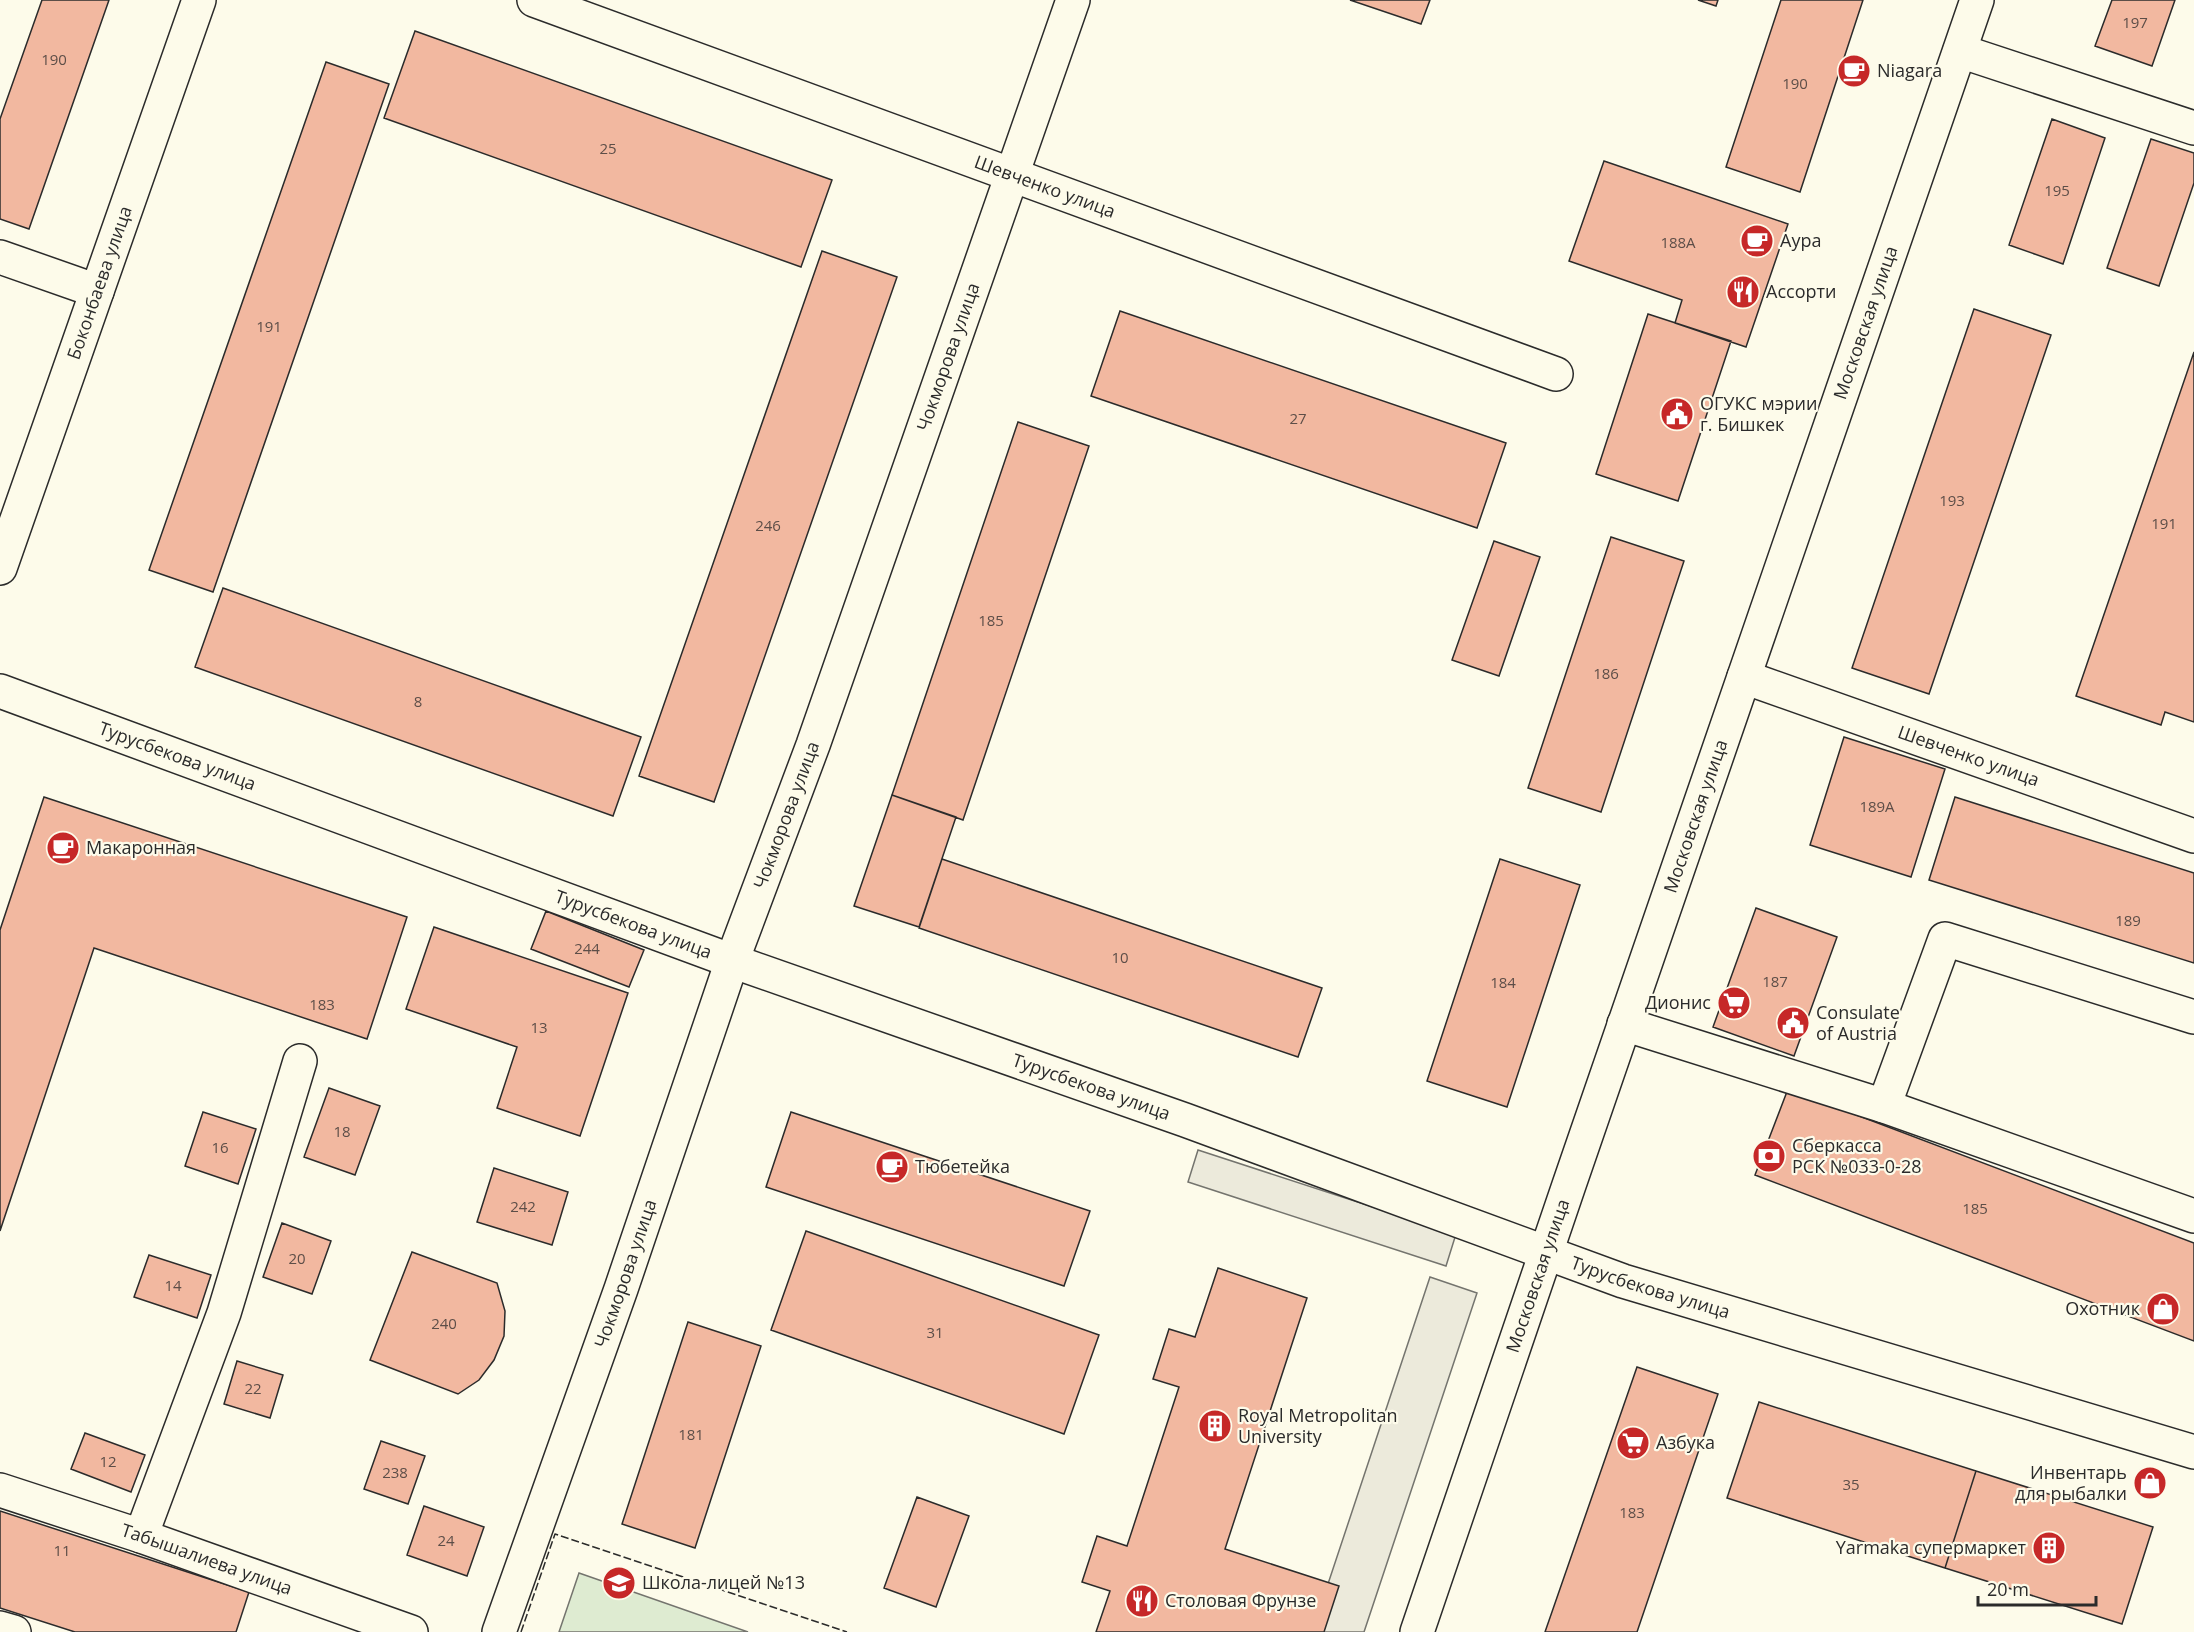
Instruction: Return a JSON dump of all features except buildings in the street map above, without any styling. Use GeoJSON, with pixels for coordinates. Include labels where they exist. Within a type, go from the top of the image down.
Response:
{"type":"FeatureCollection","features":[{"type":"Feature","properties":{"kind":"street","name":"Боконбаева улица"},"geometry":{"type":"LineString","coordinates":[[0,568],[199,0]]}},
{"type":"Feature","properties":{"kind":"street","name":"Шевченко улица"},"geometry":{"type":"LineString","coordinates":[[534,0],[1556,374]]}},
{"type":"Feature","properties":{"kind":"street","name":"Чокморова улица"},"geometry":{"type":"LineString","coordinates":[[499,1632],[621,1289],[732,961],[813,745],[1073,0]]}},
{"type":"Feature","properties":{"kind":"street","name":"Московская улица"},"geometry":{"type":"LineString","coordinates":[[1417,1632],[1977,0]]}},
{"type":"Feature","properties":{"kind":"street"},"geometry":{"type":"LineString","coordinates":[[1960,51],[2194,128]]}},
{"type":"Feature","properties":{"kind":"street"},"geometry":{"type":"LineString","coordinates":[[0,257],[97,291]]}},
{"type":"Feature","properties":{"kind":"street","name":"Шевченко улица"},"geometry":{"type":"LineString","coordinates":[[1744,677],[2194,836]]}},
{"type":"Feature","properties":{"kind":"street","name":"Турусбекова улица"},"geometry":{"type":"LineString","coordinates":[[0,691],[732,961],[1185,1120],[1623,1281],[2194,1452]]}},
{"type":"Feature","properties":{"kind":"street"},"geometry":{"type":"LineString","coordinates":[[1884,1106],[1945,939],[2194,1017]]}},
{"type":"Feature","properties":{"kind":"street"},"geometry":{"type":"LineString","coordinates":[[1624,1024],[1884,1106],[2194,1216]]}},
{"type":"Feature","properties":{"kind":"street"},"geometry":{"type":"LineString","coordinates":[[141,1536],[224,1312],[300,1061]]}},
{"type":"Feature","properties":{"kind":"street","name":"Табышалиева улица"},"geometry":{"type":"LineString","coordinates":[[0,1490],[141,1536],[411,1632]]}},
{"type":"Feature","properties":{"kind":"street"},"geometry":{"type":"LineString","coordinates":[[0,1628],[14,1632]]}},
{"type":"Feature","properties":{"kind":"green space"},"geometry":{"type":"Polygon","coordinates":[[[579,1573],[748,1632],[559,1632],[579,1573]]]}},
{"type":"Feature","properties":{"kind":"shaded area"},"geometry":{"type":"Polygon","coordinates":[[[1198,1150],[1456,1234],[1446,1266],[1188,1182],[1198,1150]]]}},
{"type":"Feature","properties":{"kind":"shaded area"},"geometry":{"type":"Polygon","coordinates":[[[1430,1277],[1477,1293],[1364,1632],[1312,1632],[1430,1277]]]}},
{"type":"Feature","properties":{"kind":"fence"},"geometry":{"type":"LineString","coordinates":[[521,1632],[555,1534],[847,1632]]}},
{"type":"Feature","properties":{"kind":"place","name":"Niagara"},"geometry":{"type":"Point","coordinates":[1854,71]}},
{"type":"Feature","properties":{"kind":"place","name":"Аура"},"geometry":{"type":"Point","coordinates":[1757,241]}},
{"type":"Feature","properties":{"kind":"place","name":"Ассорти"},"geometry":{"type":"Point","coordinates":[1743,292]}},
{"type":"Feature","properties":{"kind":"place","name":"ОГУКС мэрии г. Бишкек"},"geometry":{"type":"Point","coordinates":[1677,414]}},
{"type":"Feature","properties":{"kind":"place","name":"Макаронная"},"geometry":{"type":"Point","coordinates":[63,848]}},
{"type":"Feature","properties":{"kind":"place","name":"Дионис"},"geometry":{"type":"Point","coordinates":[1734,1003]}},
{"type":"Feature","properties":{"kind":"place","name":"Consulate of Austria"},"geometry":{"type":"Point","coordinates":[1793,1023]}},
{"type":"Feature","properties":{"kind":"place","name":"Сберкасса РСК №033-0-28"},"geometry":{"type":"Point","coordinates":[1769,1156]}},
{"type":"Feature","properties":{"kind":"place","name":"Тюбетейка"},"geometry":{"type":"Point","coordinates":[892,1167]}},
{"type":"Feature","properties":{"kind":"place","name":"Охотник"},"geometry":{"type":"Point","coordinates":[2163,1309]}},
{"type":"Feature","properties":{"kind":"place","name":"Royal Metropolitan University"},"geometry":{"type":"Point","coordinates":[1215,1426]}},
{"type":"Feature","properties":{"kind":"place","name":"Азбука"},"geometry":{"type":"Point","coordinates":[1633,1443]}},
{"type":"Feature","properties":{"kind":"place","name":"Инвентарь для рыбалки"},"geometry":{"type":"Point","coordinates":[2150,1483]}},
{"type":"Feature","properties":{"kind":"place","name":"Yarmaka супермаркет"},"geometry":{"type":"Point","coordinates":[2049,1548]}},
{"type":"Feature","properties":{"kind":"place","name":"Школа-лицей №13"},"geometry":{"type":"Point","coordinates":[619,1583]}},
{"type":"Feature","properties":{"kind":"place","name":"Столовая Фрунзе"},"geometry":{"type":"Point","coordinates":[1142,1601]}}]}
